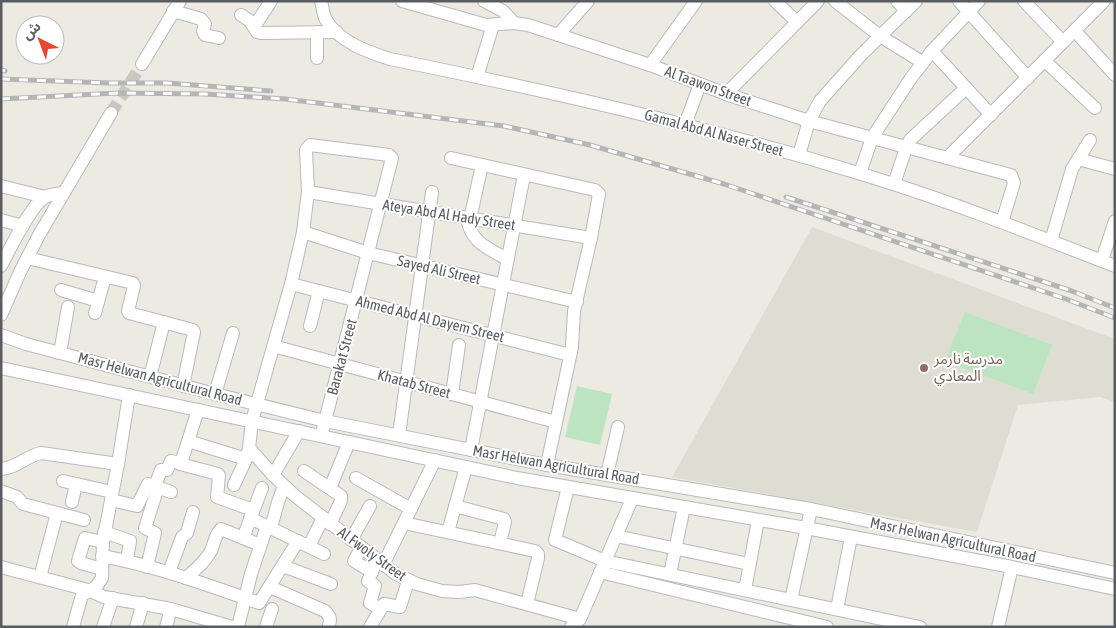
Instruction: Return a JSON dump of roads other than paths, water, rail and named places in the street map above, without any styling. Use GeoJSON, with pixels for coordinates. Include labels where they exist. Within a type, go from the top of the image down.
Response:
{"type":"FeatureCollection","features":[{"type":"Feature","properties":{"kind":"street"},"geometry":{"type":"LineString","coordinates":[[254,27],[271,1]]}},
{"type":"Feature","properties":{"kind":"street","name":"Al Taawon Street"},"geometry":{"type":"LineString","coordinates":[[402,1],[475,22],[493,25],[514,23],[528,25],[650,65],[726,94],[809,121],[1008,174],[1013,178],[1014,183],[1002,222]]}},
{"type":"Feature","properties":{"kind":"street"},"geometry":{"type":"LineString","coordinates":[[484,1],[503,11],[514,23]]}},
{"type":"Feature","properties":{"kind":"street"},"geometry":{"type":"LineString","coordinates":[[558,35],[588,1]]}},
{"type":"Feature","properties":{"kind":"street"},"geometry":{"type":"LineString","coordinates":[[650,65],[696,1]]}},
{"type":"Feature","properties":{"kind":"street"},"geometry":{"type":"LineString","coordinates":[[775,1],[797,22]]}},
{"type":"Feature","properties":{"kind":"street"},"geometry":{"type":"LineString","coordinates":[[726,94],[818,1]]}},
{"type":"Feature","properties":{"kind":"street"},"geometry":{"type":"LineString","coordinates":[[835,1],[880,36],[922,62]]}},
{"type":"Feature","properties":{"kind":"street"},"geometry":{"type":"LineString","coordinates":[[897,1],[906,11]]}},
{"type":"Feature","properties":{"kind":"street"},"geometry":{"type":"LineString","coordinates":[[799,155],[809,121],[820,102],[840,78],[916,1]]}},
{"type":"Feature","properties":{"kind":"street"},"geometry":{"type":"LineString","coordinates":[[959,1],[1028,78]]}},
{"type":"Feature","properties":{"kind":"street"},"geometry":{"type":"LineString","coordinates":[[860,173],[872,138],[922,62],[979,1]]}},
{"type":"Feature","properties":{"kind":"street"},"geometry":{"type":"LineString","coordinates":[[1024,1],[1063,42]]}},
{"type":"Feature","properties":{"kind":"street"},"geometry":{"type":"LineString","coordinates":[[947,158],[1045,61],[1100,2]]}},
{"type":"Feature","properties":{"kind":"street","name":"Gamal Abd Al Naser Street"},"geometry":{"type":"LineString","coordinates":[[323,3],[325,19],[336,32],[362,49],[390,59],[524,86],[686,125],[799,155],[894,184],[1051,240],[1115,266]]}},
{"type":"Feature","properties":{"kind":"street"},"geometry":{"type":"LineString","coordinates":[[142,64],[177,6],[201,19],[205,24],[203,31],[205,34],[219,38]]}},
{"type":"Feature","properties":{"kind":"street"},"geometry":{"type":"LineString","coordinates":[[241,15],[250,21],[257,32],[261,33],[336,32]]}},
{"type":"Feature","properties":{"kind":"street"},"geometry":{"type":"LineString","coordinates":[[477,77],[493,25]]}},
{"type":"Feature","properties":{"kind":"street"},"geometry":{"type":"LineString","coordinates":[[1074,31],[1115,75]]}},
{"type":"Feature","properties":{"kind":"street"},"geometry":{"type":"LineString","coordinates":[[317,32],[317,58]]}},
{"type":"Feature","properties":{"kind":"street"},"geometry":{"type":"LineString","coordinates":[[932,51],[991,115]]}},
{"type":"Feature","properties":{"kind":"street"},"geometry":{"type":"LineString","coordinates":[[1045,61],[1095,108]]}},
{"type":"Feature","properties":{"kind":"street"},"geometry":{"type":"LineString","coordinates":[[686,125],[700,84]]}},
{"type":"Feature","properties":{"kind":"street"},"geometry":{"type":"LineString","coordinates":[[894,184],[906,148],[915,134],[966,88]]}},
{"type":"Feature","properties":{"kind":"street"},"geometry":{"type":"LineString","coordinates":[[1,315],[27,258],[112,113]]}},
{"type":"Feature","properties":{"kind":"street"},"geometry":{"type":"LineString","coordinates":[[1051,240],[1072,169],[1090,140]]}},
{"type":"Feature","properties":{"kind":"street","name":"Barakat Street"},"geometry":{"type":"LineString","coordinates":[[308,192],[306,150],[310,145],[389,155],[392,158],[321,436]]}},
{"type":"Feature","properties":{"kind":"street"},"geometry":{"type":"LineString","coordinates":[[451,158],[598,192],[599,197],[591,238],[573,320],[570,356],[547,465]]}},
{"type":"Feature","properties":{"kind":"street"},"geometry":{"type":"LineString","coordinates":[[1078,159],[1115,169]]}},
{"type":"Feature","properties":{"kind":"street"},"geometry":{"type":"LineString","coordinates":[[482,165],[468,227],[472,236],[478,242],[507,259]]}},
{"type":"Feature","properties":{"kind":"street"},"geometry":{"type":"LineString","coordinates":[[471,450],[524,175]]}},
{"type":"Feature","properties":{"kind":"street"},"geometry":{"type":"LineString","coordinates":[[1,186],[45,197]]}},
{"type":"Feature","properties":{"kind":"street"},"geometry":{"type":"LineString","coordinates":[[234,485],[248,453],[252,421],[291,284],[303,232],[308,192]]}},
{"type":"Feature","properties":{"kind":"street","name":"Ateya Abd Al Hady Street"},"geometry":{"type":"LineString","coordinates":[[308,192],[591,238]]}},
{"type":"Feature","properties":{"kind":"street"},"geometry":{"type":"LineString","coordinates":[[399,435],[432,192]]}},
{"type":"Feature","properties":{"kind":"street"},"geometry":{"type":"LineString","coordinates":[[3,259],[33,209],[45,197],[53,194],[64,194]]}},
{"type":"Feature","properties":{"kind":"street"},"geometry":{"type":"LineString","coordinates":[[1,220],[23,226]]}},
{"type":"Feature","properties":{"kind":"street"},"geometry":{"type":"LineString","coordinates":[[1102,260],[1115,221]]}},
{"type":"Feature","properties":{"kind":"street","name":"Sayed Ali Street"},"geometry":{"type":"LineString","coordinates":[[303,232],[368,253],[577,302]]}},
{"type":"Feature","properties":{"kind":"street"},"geometry":{"type":"LineString","coordinates":[[27,258],[134,284],[129,313],[194,331],[183,386]]}},
{"type":"Feature","properties":{"kind":"street"},"geometry":{"type":"LineString","coordinates":[[61,290],[97,307],[105,277]]}},
{"type":"Feature","properties":{"kind":"street","name":"Ahmed Abd Al Dayem Street"},"geometry":{"type":"LineString","coordinates":[[291,284],[570,356]]}},
{"type":"Feature","properties":{"kind":"street"},"geometry":{"type":"LineString","coordinates":[[310,326],[319,291]]}},
{"type":"Feature","properties":{"kind":"street"},"geometry":{"type":"LineString","coordinates":[[60,353],[68,307]]}},
{"type":"Feature","properties":{"kind":"street"},"geometry":{"type":"LineString","coordinates":[[150,377],[164,322]]}},
{"type":"Feature","properties":{"kind":"street"},"geometry":{"type":"LineString","coordinates":[[214,394],[233,333]]}},
{"type":"Feature","properties":{"kind":"street","name":"Masr Helwan Agricultural Road"},"geometry":{"type":"LineString","coordinates":[[1,335],[183,386],[325,421],[547,465],[811,509],[1115,573]]}},
{"type":"Feature","properties":{"kind":"street"},"geometry":{"type":"LineString","coordinates":[[452,394],[459,345]]}},
{"type":"Feature","properties":{"kind":"street","name":"Khatab Street"},"geometry":{"type":"LineString","coordinates":[[273,346],[556,422]]}},
{"type":"Feature","properties":{"kind":"street","name":"Masr Helwan Agricultural Road"},"geometry":{"type":"LineString","coordinates":[[1,368],[517,478],[806,528],[1012,567],[1115,589]]}},
{"type":"Feature","properties":{"kind":"street"},"geometry":{"type":"LineString","coordinates":[[73,627],[80,600],[88,590],[96,587],[101,581],[104,537],[129,395]]}},
{"type":"Feature","properties":{"kind":"street"},"geometry":{"type":"LineString","coordinates":[[180,464],[198,410]]}},
{"type":"Feature","properties":{"kind":"street"},"geometry":{"type":"LineString","coordinates":[[607,475],[618,427]]}},
{"type":"Feature","properties":{"kind":"street"},"geometry":{"type":"LineString","coordinates":[[273,475],[299,431]]}},
{"type":"Feature","properties":{"kind":"street"},"geometry":{"type":"LineString","coordinates":[[188,441],[248,453]]}},
{"type":"Feature","properties":{"kind":"street"},"geometry":{"type":"LineString","coordinates":[[330,488],[349,442]]}},
{"type":"Feature","properties":{"kind":"street"},"geometry":{"type":"LineString","coordinates":[[1,469],[16,466],[29,456],[41,453],[118,464]]}},
{"type":"Feature","properties":{"kind":"street","name":"Al Fwoly Street"},"geometry":{"type":"LineString","coordinates":[[248,453],[284,486],[356,544],[377,566],[408,581],[442,591],[459,592],[475,590],[526,604],[578,624]]}},
{"type":"Feature","properties":{"kind":"street"},"geometry":{"type":"LineString","coordinates":[[381,609],[370,603],[375,586],[368,582],[404,523],[435,460]]}},
{"type":"Feature","properties":{"kind":"street"},"geometry":{"type":"LineString","coordinates":[[517,478],[522,460]]}},
{"type":"Feature","properties":{"kind":"street"},"geometry":{"type":"LineString","coordinates":[[147,567],[155,533],[146,528],[161,470],[167,470],[171,461],[218,474],[217,497],[251,514],[269,527],[324,554]]}},
{"type":"Feature","properties":{"kind":"street"},"geometry":{"type":"LineString","coordinates":[[448,532],[466,467]]}},
{"type":"Feature","properties":{"kind":"street"},"geometry":{"type":"LineString","coordinates":[[127,561],[130,542],[104,537],[85,538],[78,561],[80,563],[102,563],[127,561],[169,572],[261,602],[282,566],[326,521],[341,499],[340,494],[304,471]]}},
{"type":"Feature","properties":{"kind":"street"},"geometry":{"type":"LineString","coordinates":[[356,478],[411,510]]}},
{"type":"Feature","properties":{"kind":"street"},"geometry":{"type":"LineString","coordinates":[[63,481],[137,506],[147,484],[171,492]]}},
{"type":"Feature","properties":{"kind":"street"},"geometry":{"type":"LineString","coordinates":[[72,502],[76,484]]}},
{"type":"Feature","properties":{"kind":"street"},"geometry":{"type":"LineString","coordinates":[[238,627],[260,545],[269,527],[284,486]]}},
{"type":"Feature","properties":{"kind":"street"},"geometry":{"type":"LineString","coordinates":[[568,487],[556,540],[602,566],[827,627]]}},
{"type":"Feature","properties":{"kind":"street"},"geometry":{"type":"LineString","coordinates":[[243,538],[261,491],[278,502]]}},
{"type":"Feature","properties":{"kind":"street"},"geometry":{"type":"LineString","coordinates":[[1,492],[16,498],[23,504],[84,520]]}},
{"type":"Feature","properties":{"kind":"street"},"geometry":{"type":"LineString","coordinates":[[578,624],[632,499]]}},
{"type":"Feature","properties":{"kind":"street"},"geometry":{"type":"LineString","coordinates":[[356,544],[370,506]]}},
{"type":"Feature","properties":{"kind":"street"},"geometry":{"type":"LineString","coordinates":[[455,506],[504,519],[500,543]]}},
{"type":"Feature","properties":{"kind":"street"},"geometry":{"type":"LineString","coordinates":[[670,574],[684,507]]}},
{"type":"Feature","properties":{"kind":"street"},"geometry":{"type":"LineString","coordinates":[[791,600],[811,509]]}},
{"type":"Feature","properties":{"kind":"street"},"geometry":{"type":"LineString","coordinates":[[169,572],[182,536],[187,533],[193,512]]}},
{"type":"Feature","properties":{"kind":"street"},"geometry":{"type":"LineString","coordinates":[[40,577],[57,513]]}},
{"type":"Feature","properties":{"kind":"street"},"geometry":{"type":"LineString","coordinates":[[745,590],[758,520]]}},
{"type":"Feature","properties":{"kind":"street"},"geometry":{"type":"LineString","coordinates":[[404,523],[532,550],[538,554],[538,558],[526,604]]}},
{"type":"Feature","properties":{"kind":"street"},"geometry":{"type":"LineString","coordinates":[[186,578],[205,560],[219,530],[222,529],[260,545]]}},
{"type":"Feature","properties":{"kind":"street"},"geometry":{"type":"LineString","coordinates":[[616,536],[675,550],[749,564]]}},
{"type":"Feature","properties":{"kind":"street"},"geometry":{"type":"LineString","coordinates":[[837,609],[851,537]]}},
{"type":"Feature","properties":{"kind":"street"},"geometry":{"type":"LineString","coordinates":[[986,562],[990,548]]}},
{"type":"Feature","properties":{"kind":"street"},"geometry":{"type":"LineString","coordinates":[[282,566],[331,584]]}},
{"type":"Feature","properties":{"kind":"street"},"geometry":{"type":"LineString","coordinates":[[602,566],[670,574],[920,627]]}},
{"type":"Feature","properties":{"kind":"street"},"geometry":{"type":"LineString","coordinates":[[1,567],[88,590],[104,597],[171,608],[196,621],[232,627]]}},
{"type":"Feature","properties":{"kind":"street"},"geometry":{"type":"LineString","coordinates":[[998,627],[1012,567]]}},
{"type":"Feature","properties":{"kind":"street"},"geometry":{"type":"LineString","coordinates":[[370,627],[386,604],[400,607],[408,581]]}},
{"type":"Feature","properties":{"kind":"street"},"geometry":{"type":"LineString","coordinates":[[270,587],[325,612],[331,620],[329,625]]}},
{"type":"Feature","properties":{"kind":"street"},"geometry":{"type":"LineString","coordinates":[[103,627],[113,598]]}},
{"type":"Feature","properties":{"kind":"street"},"geometry":{"type":"LineString","coordinates":[[136,627],[144,603]]}},
{"type":"Feature","properties":{"kind":"street"},"geometry":{"type":"LineString","coordinates":[[166,627],[171,608]]}},
{"type":"Feature","properties":{"kind":"street"},"geometry":{"type":"LineString","coordinates":[[266,627],[272,609]]}},
{"type":"Feature","properties":{"kind":"tunnel"},"geometry":{"type":"LineString","coordinates":[[111,113],[142,64]]}},
{"type":"Feature","properties":{"kind":"railway"},"geometry":{"type":"LineString","coordinates":[[1,70],[5,71]]}},
{"type":"Feature","properties":{"kind":"railway"},"geometry":{"type":"LineString","coordinates":[[1,79],[167,83],[271,91]]}},
{"type":"Feature","properties":{"kind":"railway"},"geometry":{"type":"LineString","coordinates":[[1,99],[117,93],[205,94],[285,99],[504,126],[590,145],[724,184],[1066,299],[1115,318]]}},
{"type":"Feature","properties":{"kind":"railway"},"geometry":{"type":"LineString","coordinates":[[786,197],[1069,290],[1115,308]]}},
{"type":"Feature","properties":{"kind":"place","name":"مدرسة نارمر المعادي"},"geometry":{"type":"Point","coordinates":[924,368]}}]}
